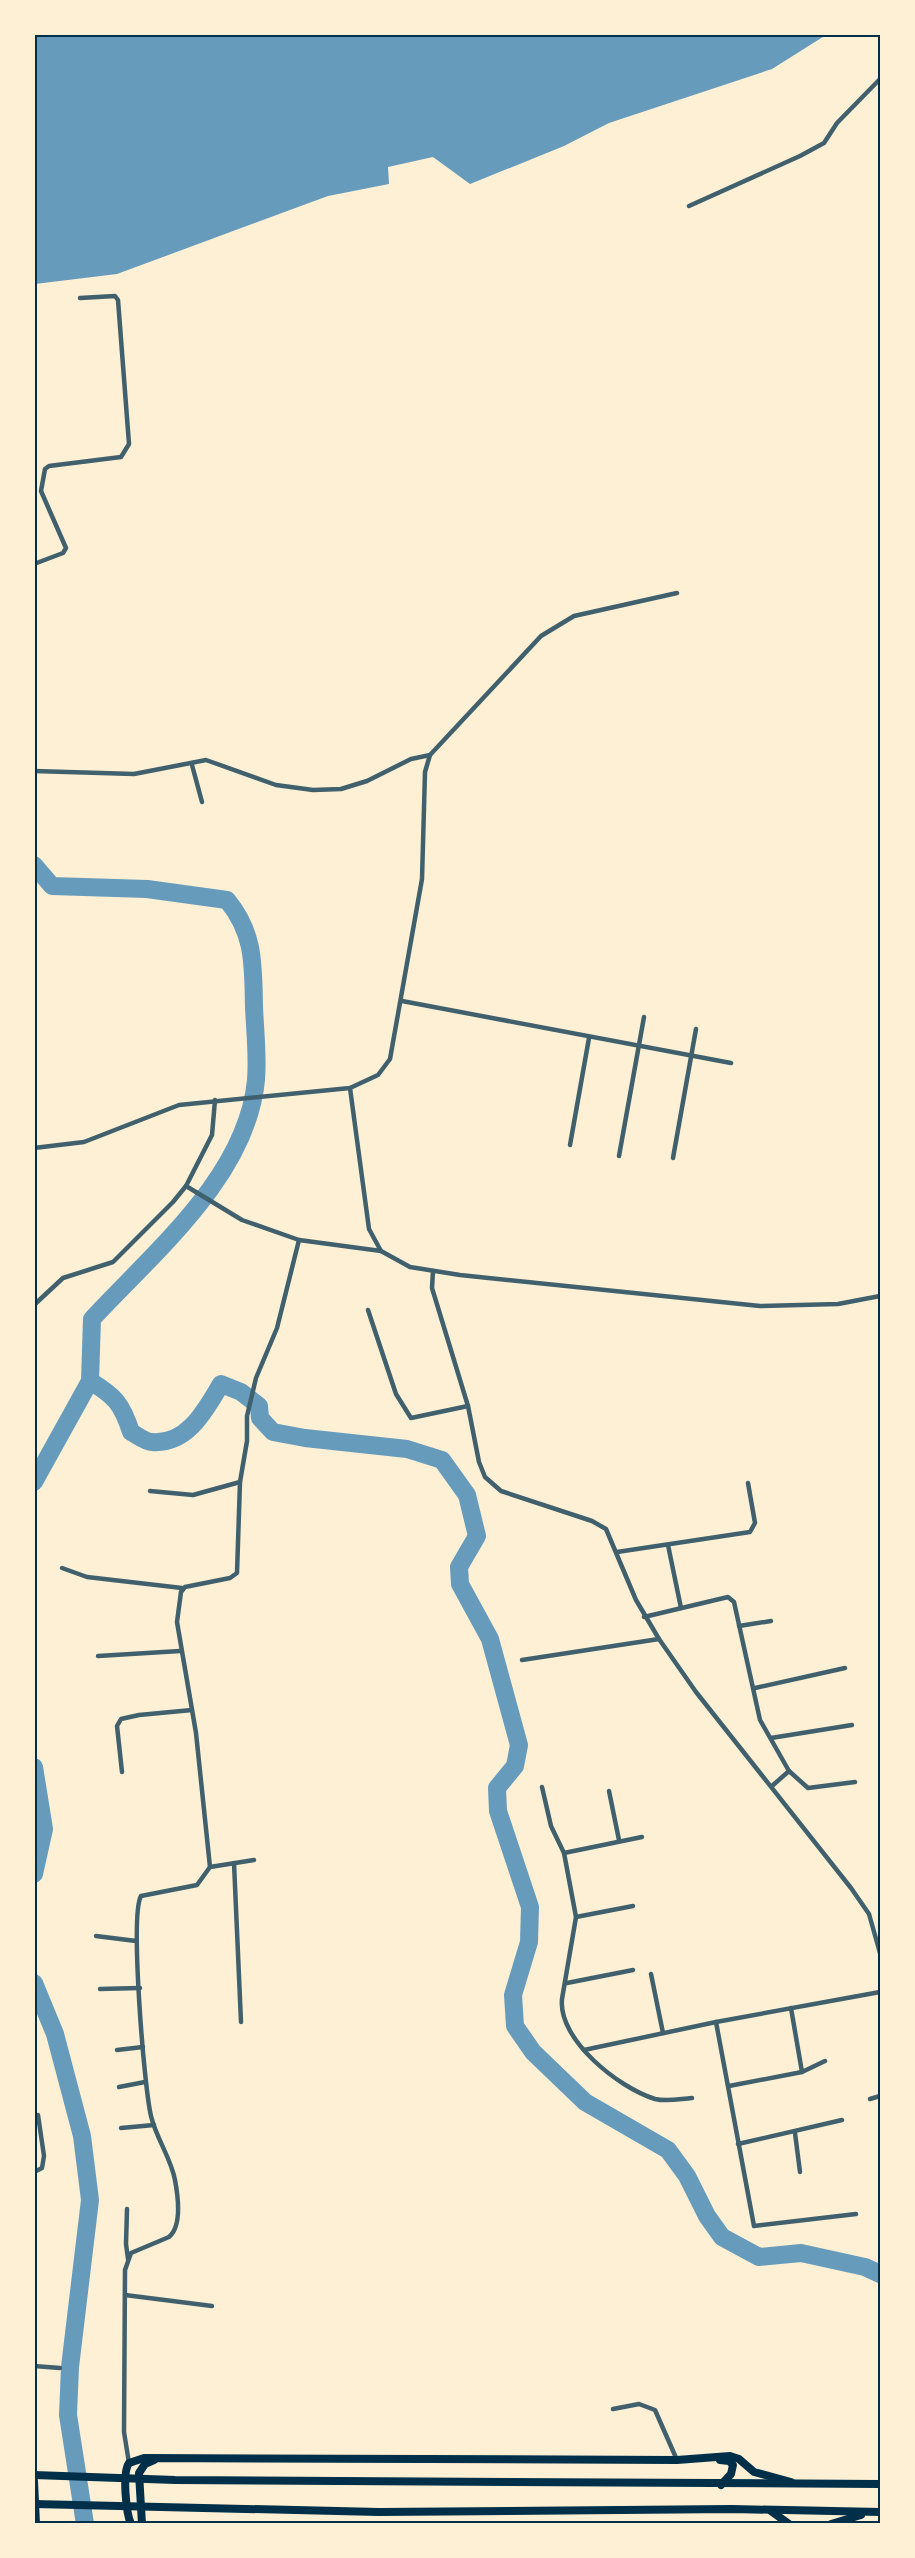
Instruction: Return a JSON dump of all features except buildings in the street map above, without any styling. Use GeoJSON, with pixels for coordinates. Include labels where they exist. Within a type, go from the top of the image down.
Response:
{"type":"FeatureCollection","features":[{"type":"Feature","properties":{"kind":"main road"},"geometry":{"type":"LineString","coordinates":[[131,2523],[128,2516],[125,2471],[129,2463],[144,2458],[677,2460],[730,2456],[739,2459],[754,2472],[801,2484]]}},
{"type":"Feature","properties":{"kind":"main road"},"geometry":{"type":"LineString","coordinates":[[142,2523],[140,2473],[145,2464],[158,2458]]}},
{"type":"Feature","properties":{"kind":"main road"},"geometry":{"type":"LineString","coordinates":[[713,2459],[729,2461],[733,2465],[731,2474],[722,2485]]}},
{"type":"Feature","properties":{"kind":"main road"},"geometry":{"type":"LineString","coordinates":[[34,2475],[175,2480],[378,2480],[722,2485],[880,2484]]}},
{"type":"Feature","properties":{"kind":"main road"},"geometry":{"type":"LineString","coordinates":[[34,2481],[36,2523]]}},
{"type":"Feature","properties":{"kind":"main road"},"geometry":{"type":"LineString","coordinates":[[34,2504],[379,2512],[770,2510],[878,2512]]}},
{"type":"Feature","properties":{"kind":"main road"},"geometry":{"type":"LineString","coordinates":[[770,2510],[789,2523]]}},
{"type":"Feature","properties":{"kind":"main road"},"geometry":{"type":"LineString","coordinates":[[831,2523],[878,2512]]}},
{"type":"Feature","properties":{"kind":"street"},"geometry":{"type":"LineString","coordinates":[[689,206],[824,143],[837,123],[880,79]]}},
{"type":"Feature","properties":{"kind":"street"},"geometry":{"type":"LineString","coordinates":[[34,564],[63,553],[66,548],[41,490],[45,469],[50,466],[121,457],[129,444],[118,300],[116,296],[102,295],[80,298]]}},
{"type":"Feature","properties":{"kind":"street"},"geometry":{"type":"LineString","coordinates":[[34,1148],[84,1142],[171,1107],[215,1100],[271,1097],[350,1088],[385,1069],[390,1059],[402,1001],[408,947],[425,860],[425,772],[430,755],[541,636],[574,616],[677,593]]}},
{"type":"Feature","properties":{"kind":"street"},"geometry":{"type":"LineString","coordinates":[[34,771],[134,774],[192,765],[206,760],[291,788],[341,789],[367,781],[411,759],[430,755]]}},
{"type":"Feature","properties":{"kind":"street"},"geometry":{"type":"LineString","coordinates":[[192,765],[202,802]]}},
{"type":"Feature","properties":{"kind":"street"},"geometry":{"type":"LineString","coordinates":[[402,1001],[588,1038],[731,1063]]}},
{"type":"Feature","properties":{"kind":"street"},"geometry":{"type":"LineString","coordinates":[[619,1156],[644,1017]]}},
{"type":"Feature","properties":{"kind":"street"},"geometry":{"type":"LineString","coordinates":[[673,1158],[696,1029]]}},
{"type":"Feature","properties":{"kind":"street"},"geometry":{"type":"LineString","coordinates":[[570,1145],[588,1038]]}},
{"type":"Feature","properties":{"kind":"street"},"geometry":{"type":"LineString","coordinates":[[350,1088],[366,1213],[372,1235],[381,1251]]}},
{"type":"Feature","properties":{"kind":"street"},"geometry":{"type":"LineString","coordinates":[[34,1305],[63,1278],[113,1262],[186,1186],[212,1135],[215,1100]]}},
{"type":"Feature","properties":{"kind":"street"},"geometry":{"type":"LineString","coordinates":[[186,1186],[242,1220],[299,1240],[381,1251],[410,1268],[760,1306],[838,1304],[880,1296]]}},
{"type":"Feature","properties":{"kind":"street"},"geometry":{"type":"LineString","coordinates":[[62,1568],[87,1577],[182,1588],[230,1578],[237,1573],[240,1482],[247,1441],[248,1411],[256,1378],[277,1328],[299,1240]]}},
{"type":"Feature","properties":{"kind":"street"},"geometry":{"type":"LineString","coordinates":[[433,1271],[432,1288],[468,1406],[479,1462],[485,1477],[501,1491],[591,1521],[606,1529],[644,1617],[696,1692],[857,1897],[868,1914],[880,1953]]}},
{"type":"Feature","properties":{"kind":"street"},"geometry":{"type":"LineString","coordinates":[[368,1310],[396,1394],[411,1418],[468,1406]]}},
{"type":"Feature","properties":{"kind":"street"},"geometry":{"type":"LineString","coordinates":[[150,1491],[193,1495],[240,1482]]}},
{"type":"Feature","properties":{"kind":"street"},"geometry":{"type":"LineString","coordinates":[[617,1552],[750,1532],[754,1529],[748,1483]]}},
{"type":"Feature","properties":{"kind":"street"},"geometry":{"type":"LineString","coordinates":[[668,1545],[681,1608]]}},
{"type":"Feature","properties":{"kind":"street"},"geometry":{"type":"LineString","coordinates":[[182,1588],[177,1622],[180,1651],[192,1710],[210,1867]]}},
{"type":"Feature","properties":{"kind":"street"},"geometry":{"type":"LineString","coordinates":[[644,1617],[728,1597],[734,1602],[760,1720],[789,1771],[808,1788],[855,1782]]}},
{"type":"Feature","properties":{"kind":"street"},"geometry":{"type":"LineString","coordinates":[[739,1626],[771,1621]]}},
{"type":"Feature","properties":{"kind":"street"},"geometry":{"type":"LineString","coordinates":[[522,1660],[659,1639]]}},
{"type":"Feature","properties":{"kind":"street"},"geometry":{"type":"LineString","coordinates":[[98,1656],[180,1651]]}},
{"type":"Feature","properties":{"kind":"street"},"geometry":{"type":"LineString","coordinates":[[754,1688],[845,1668]]}},
{"type":"Feature","properties":{"kind":"street"},"geometry":{"type":"LineString","coordinates":[[122,1772],[117,1726],[121,1719],[192,1710]]}},
{"type":"Feature","properties":{"kind":"street"},"geometry":{"type":"LineString","coordinates":[[771,1738],[852,1725]]}},
{"type":"Feature","properties":{"kind":"street"},"geometry":{"type":"LineString","coordinates":[[772,1786],[789,1771]]}},
{"type":"Feature","properties":{"kind":"street"},"geometry":{"type":"LineString","coordinates":[[542,1787],[551,1826],[564,1853],[576,1917],[561,2012],[565,2024],[584,2050],[608,2072],[652,2098],[663,2101],[692,2098]]}},
{"type":"Feature","properties":{"kind":"street"},"geometry":{"type":"LineString","coordinates":[[609,1791],[619,1840]]}},
{"type":"Feature","properties":{"kind":"street"},"geometry":{"type":"LineString","coordinates":[[564,1853],[642,1837]]}},
{"type":"Feature","properties":{"kind":"street"},"geometry":{"type":"LineString","coordinates":[[128,2259],[136,2249],[169,2237],[176,2228],[175,2182],[154,2125],[145,2082],[136,1941],[137,1904],[141,1896],[196,1885],[210,1867],[254,1860]]}},
{"type":"Feature","properties":{"kind":"street"},"geometry":{"type":"LineString","coordinates":[[234,1863],[241,2022]]}},
{"type":"Feature","properties":{"kind":"street"},"geometry":{"type":"LineString","coordinates":[[576,1917],[633,1906]]}},
{"type":"Feature","properties":{"kind":"street"},"geometry":{"type":"LineString","coordinates":[[96,1936],[136,1941]]}},
{"type":"Feature","properties":{"kind":"street"},"geometry":{"type":"LineString","coordinates":[[567,1983],[633,1970]]}},
{"type":"Feature","properties":{"kind":"street"},"geometry":{"type":"LineString","coordinates":[[651,1974],[663,2033]]}},
{"type":"Feature","properties":{"kind":"street"},"geometry":{"type":"LineString","coordinates":[[100,1989],[140,1988]]}},
{"type":"Feature","properties":{"kind":"street"},"geometry":{"type":"LineString","coordinates":[[584,2050],[716,2022],[880,1992]]}},
{"type":"Feature","properties":{"kind":"street"},"geometry":{"type":"LineString","coordinates":[[791,2008],[802,2072]]}},
{"type":"Feature","properties":{"kind":"street"},"geometry":{"type":"LineString","coordinates":[[716,2022],[754,2226],[856,2214]]}},
{"type":"Feature","properties":{"kind":"street"},"geometry":{"type":"LineString","coordinates":[[117,2050],[142,2046]]}},
{"type":"Feature","properties":{"kind":"street"},"geometry":{"type":"LineString","coordinates":[[729,2086],[802,2072],[825,2061]]}},
{"type":"Feature","properties":{"kind":"street"},"geometry":{"type":"LineString","coordinates":[[118,2087],[145,2082]]}},
{"type":"Feature","properties":{"kind":"street"},"geometry":{"type":"LineString","coordinates":[[870,2099],[880,2096]]}},
{"type":"Feature","properties":{"kind":"street"},"geometry":{"type":"LineString","coordinates":[[34,2172],[42,2168],[44,2156],[38,2115]]}},
{"type":"Feature","properties":{"kind":"street"},"geometry":{"type":"LineString","coordinates":[[738,2144],[795,2133],[842,2120]]}},
{"type":"Feature","properties":{"kind":"street"},"geometry":{"type":"LineString","coordinates":[[121,2128],[154,2125]]}},
{"type":"Feature","properties":{"kind":"street"},"geometry":{"type":"LineString","coordinates":[[795,2133],[800,2172]]}},
{"type":"Feature","properties":{"kind":"street"},"geometry":{"type":"LineString","coordinates":[[127,2209],[124,2432],[129,2463]]}},
{"type":"Feature","properties":{"kind":"street"},"geometry":{"type":"LineString","coordinates":[[125,2295],[212,2306]]}},
{"type":"Feature","properties":{"kind":"street"},"geometry":{"type":"LineString","coordinates":[[34,2366],[60,2368]]}},
{"type":"Feature","properties":{"kind":"street"},"geometry":{"type":"LineString","coordinates":[[614,2409],[639,2404],[655,2409],[677,2460]]}},
{"type":"Feature","properties":{"kind":"water"},"geometry":{"type":"Polygon","coordinates":[[[34,35],[826,35],[772,69],[609,123],[564,146],[470,184],[433,157],[388,167],[389,184],[328,196],[117,274],[35,284],[34,35]]]}},
{"type":"Feature","properties":{"kind":"waterway"},"geometry":{"type":"LineString","coordinates":[[34,865],[52,886],[147,889],[227,900],[243,925],[251,950],[257,1062],[249,1115],[235,1148],[217,1180],[169,1239],[92,1319],[90,1381],[34,1482]]}},
{"type":"Feature","properties":{"kind":"waterway"},"geometry":{"type":"LineString","coordinates":[[90,1381],[106,1391],[121,1408],[131,1432],[149,1442],[165,1441],[186,1432],[202,1414],[221,1384],[241,1392],[259,1406],[260,1418],[273,1432],[305,1438],[407,1449],[442,1460],[467,1495],[477,1536],[459,1567],[460,1584],[490,1639],[519,1745],[515,1766],[497,1788],[498,1811],[530,1907],[529,1942],[513,1995],[515,2026],[533,2052],[585,2102],[668,2150],[687,2176],[707,2216],[722,2237],[759,2257],[801,2253],[865,2267],[880,2274]]}},
{"type":"Feature","properties":{"kind":"waterway"},"geometry":{"type":"LineString","coordinates":[[34,1767],[44,1829],[34,1874]]}},
{"type":"Feature","properties":{"kind":"waterway"},"geometry":{"type":"LineString","coordinates":[[34,1983],[55,2034],[82,2136],[90,2200],[70,2367],[68,2415],[85,2524]]}}]}
